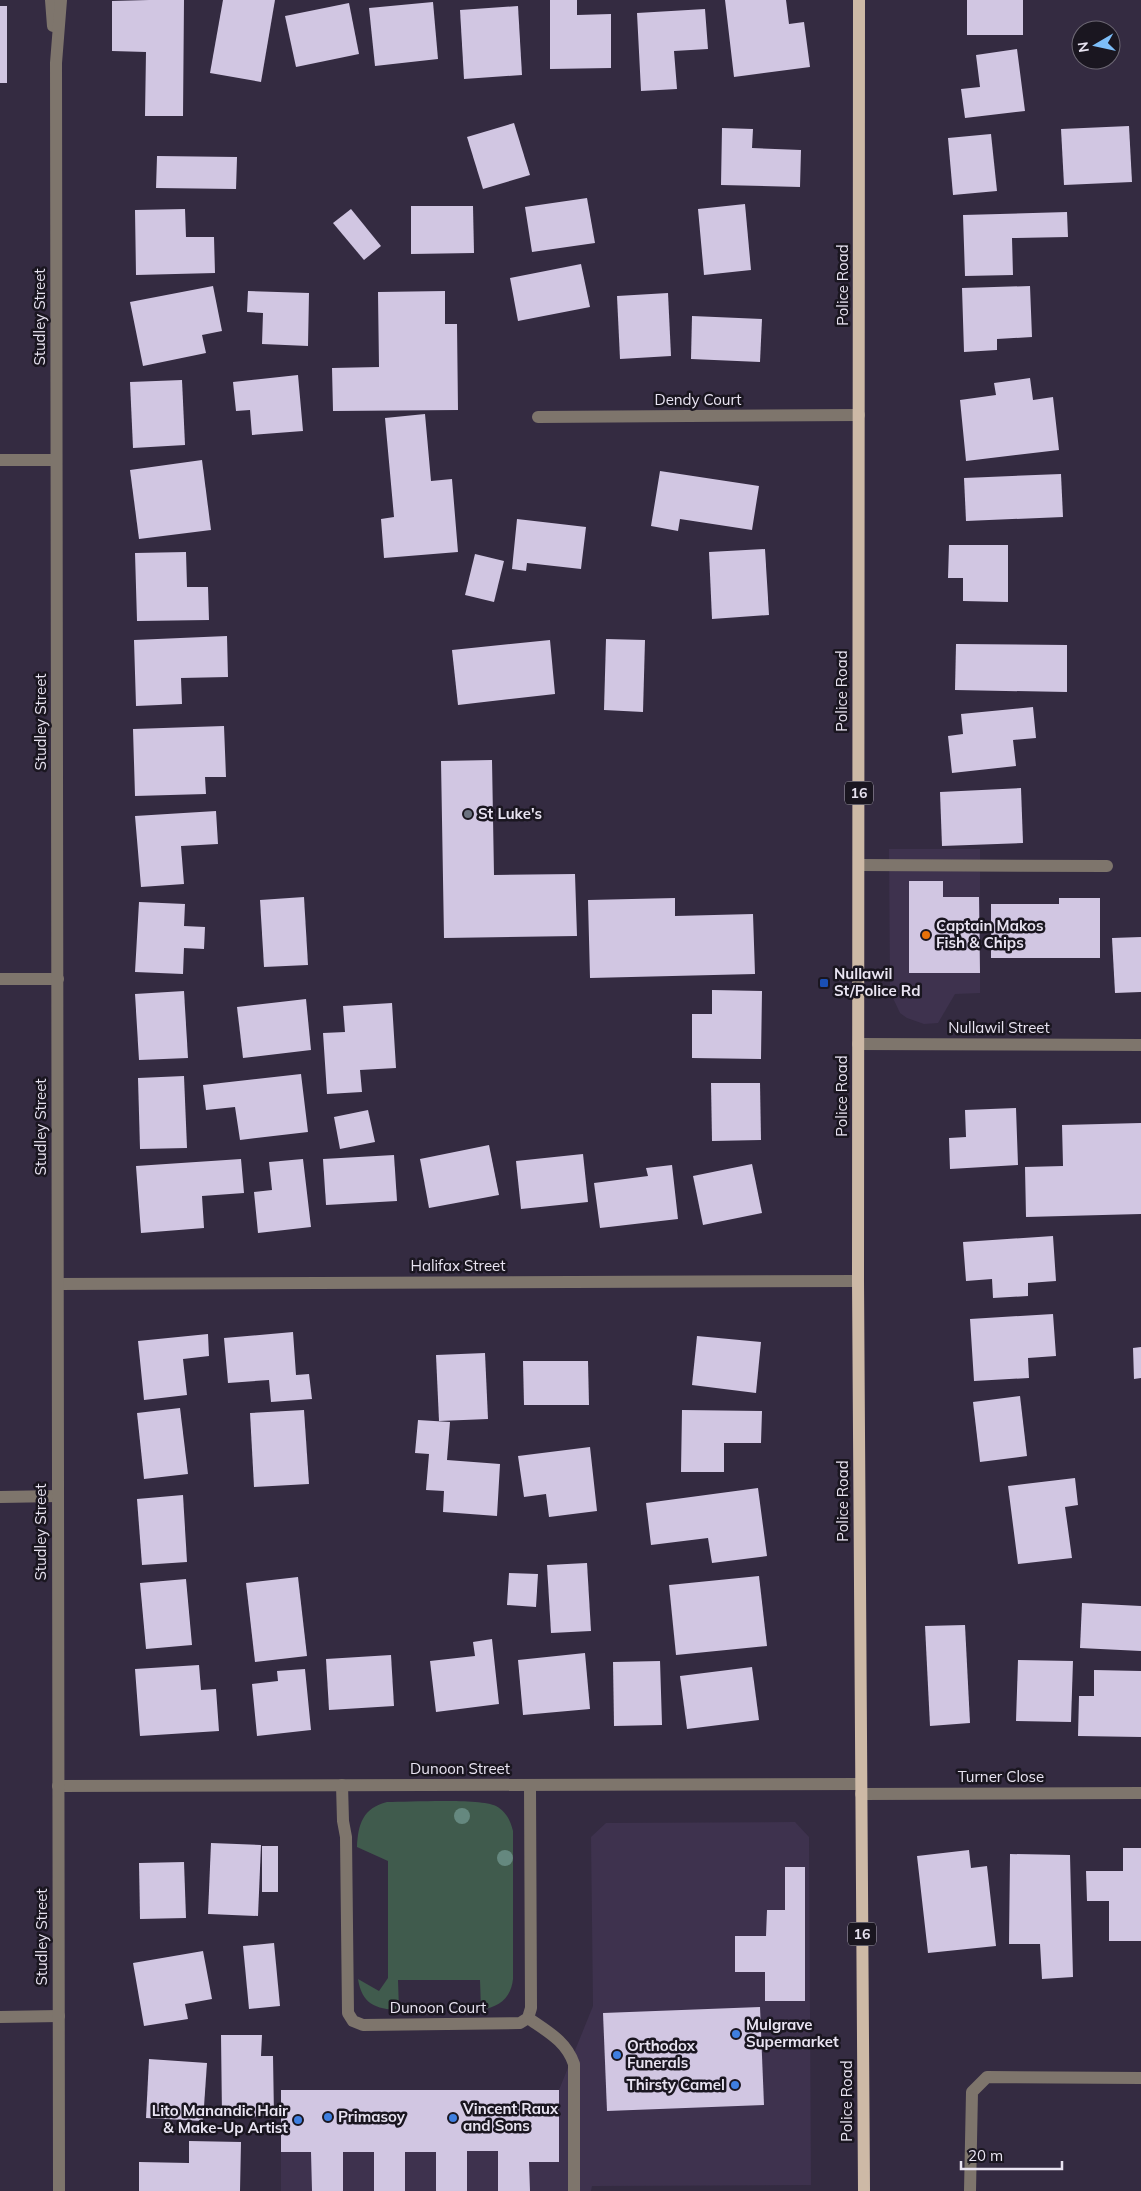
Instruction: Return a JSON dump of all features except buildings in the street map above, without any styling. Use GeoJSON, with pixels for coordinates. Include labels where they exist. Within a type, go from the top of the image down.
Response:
{"type":"FeatureCollection","features":[{"type":"Feature","properties":{"kind":"main road","name":"Police Road"},"geometry":{"type":"LineString","coordinates":[[859,0],[858,1281],[864,2191]]}},
{"type":"Feature","properties":{"kind":"street","name":"Studley Street"},"geometry":{"type":"LineString","coordinates":[[51,0],[56,63],[59,2191]]}},
{"type":"Feature","properties":{"kind":"street","name":"Studley Street"},"geometry":{"type":"LineString","coordinates":[[56,63],[61,0]]}},
{"type":"Feature","properties":{"kind":"street","name":"Dendy Court"},"geometry":{"type":"LineString","coordinates":[[538,417],[859,415]]}},
{"type":"Feature","properties":{"kind":"street"},"geometry":{"type":"LineString","coordinates":[[0,460],[56,460]]}},
{"type":"Feature","properties":{"kind":"street"},"geometry":{"type":"LineString","coordinates":[[859,866],[1107,866]]}},
{"type":"Feature","properties":{"kind":"street"},"geometry":{"type":"LineString","coordinates":[[0,980],[58,979]]}},
{"type":"Feature","properties":{"kind":"street","name":"Nullawil Street"},"geometry":{"type":"LineString","coordinates":[[858,1044],[1141,1045]]}},
{"type":"Feature","properties":{"kind":"street","name":"Halifax Street"},"geometry":{"type":"LineString","coordinates":[[58,1284],[858,1281]]}},
{"type":"Feature","properties":{"kind":"street"},"geometry":{"type":"LineString","coordinates":[[0,1497],[58,1496]]}},
{"type":"Feature","properties":{"kind":"street","name":"Dunoon Street"},"geometry":{"type":"LineString","coordinates":[[58,1786],[342,1785],[861,1789]]}},
{"type":"Feature","properties":{"kind":"street","name":"Dunoon Court"},"geometry":{"type":"LineString","coordinates":[[342,1785],[343,1821],[346,1841],[347,2003],[348,2014],[353,2021],[363,2025],[481,2024],[520,2023],[528,2018]]}},
{"type":"Feature","properties":{"kind":"street"},"geometry":{"type":"LineString","coordinates":[[530,1786],[531,2008],[528,2018],[559,2039],[569,2051],[574,2064],[574,2191]]}},
{"type":"Feature","properties":{"kind":"street","name":"Turner Close"},"geometry":{"type":"LineString","coordinates":[[861,1789],[1141,1793]]}},
{"type":"Feature","properties":{"kind":"street"},"geometry":{"type":"LineString","coordinates":[[0,2016],[59,2016]]}},
{"type":"Feature","properties":{"kind":"street"},"geometry":{"type":"LineString","coordinates":[[970,2191],[972,2092],[987,2077],[1141,2078]]}},
{"type":"Feature","properties":{"kind":"shaded area"},"geometry":{"type":"Polygon","coordinates":[[[889,849],[980,849],[980,993],[955,994],[938,1023],[924,1024],[907,1018],[900,1013],[892,996],[890,987],[889,849]]]}},
{"type":"Feature","properties":{"kind":"shaded area"},"geometry":{"type":"Polygon","coordinates":[[[795,1822],[809,1837],[811,2185],[592,2186],[591,2191],[281,2191],[281,2090],[559,2090],[593,2006],[591,1837],[606,1823],[795,1822]]]}},
{"type":"Feature","properties":{"kind":"green space"},"geometry":{"type":"Polygon","coordinates":[[[387,1802],[475,1802],[496,1806],[509,1819],[513,1831],[513,1979],[510,1991],[499,2004],[481,2010],[480,1980],[398,1980],[399,2010],[383,2008],[366,2000],[358,1979],[379,1991],[388,1978],[388,1861],[357,1847],[363,1818],[372,1808],[387,1802]]]}},
{"type":"Feature","properties":{"kind":"place","name":"St Luke's"},"geometry":{"type":"Point","coordinates":[468,814]}},
{"type":"Feature","properties":{"kind":"place","name":"Captain Makos Fish & Chips"},"geometry":{"type":"Point","coordinates":[926,935]}},
{"type":"Feature","properties":{"kind":"place","name":"Nullawil St/Police Rd"},"geometry":{"type":"Point","coordinates":[824,983]}},
{"type":"Feature","properties":{"kind":"place","name":"Mulgrave Supermarket"},"geometry":{"type":"Point","coordinates":[736,2034]}},
{"type":"Feature","properties":{"kind":"place","name":"Orthodox Funerals"},"geometry":{"type":"Point","coordinates":[617,2055]}},
{"type":"Feature","properties":{"kind":"place","name":"Thirsty Camel"},"geometry":{"type":"Point","coordinates":[735,2085]}},
{"type":"Feature","properties":{"kind":"place","name":"Primasoy"},"geometry":{"type":"Point","coordinates":[328,2117]}},
{"type":"Feature","properties":{"kind":"place","name":"Vincent Raux and Sons"},"geometry":{"type":"Point","coordinates":[453,2118]}},
{"type":"Feature","properties":{"kind":"place","name":"Lito Manandic Hair & Make-Up Artist"},"geometry":{"type":"Point","coordinates":[298,2120]}}]}
